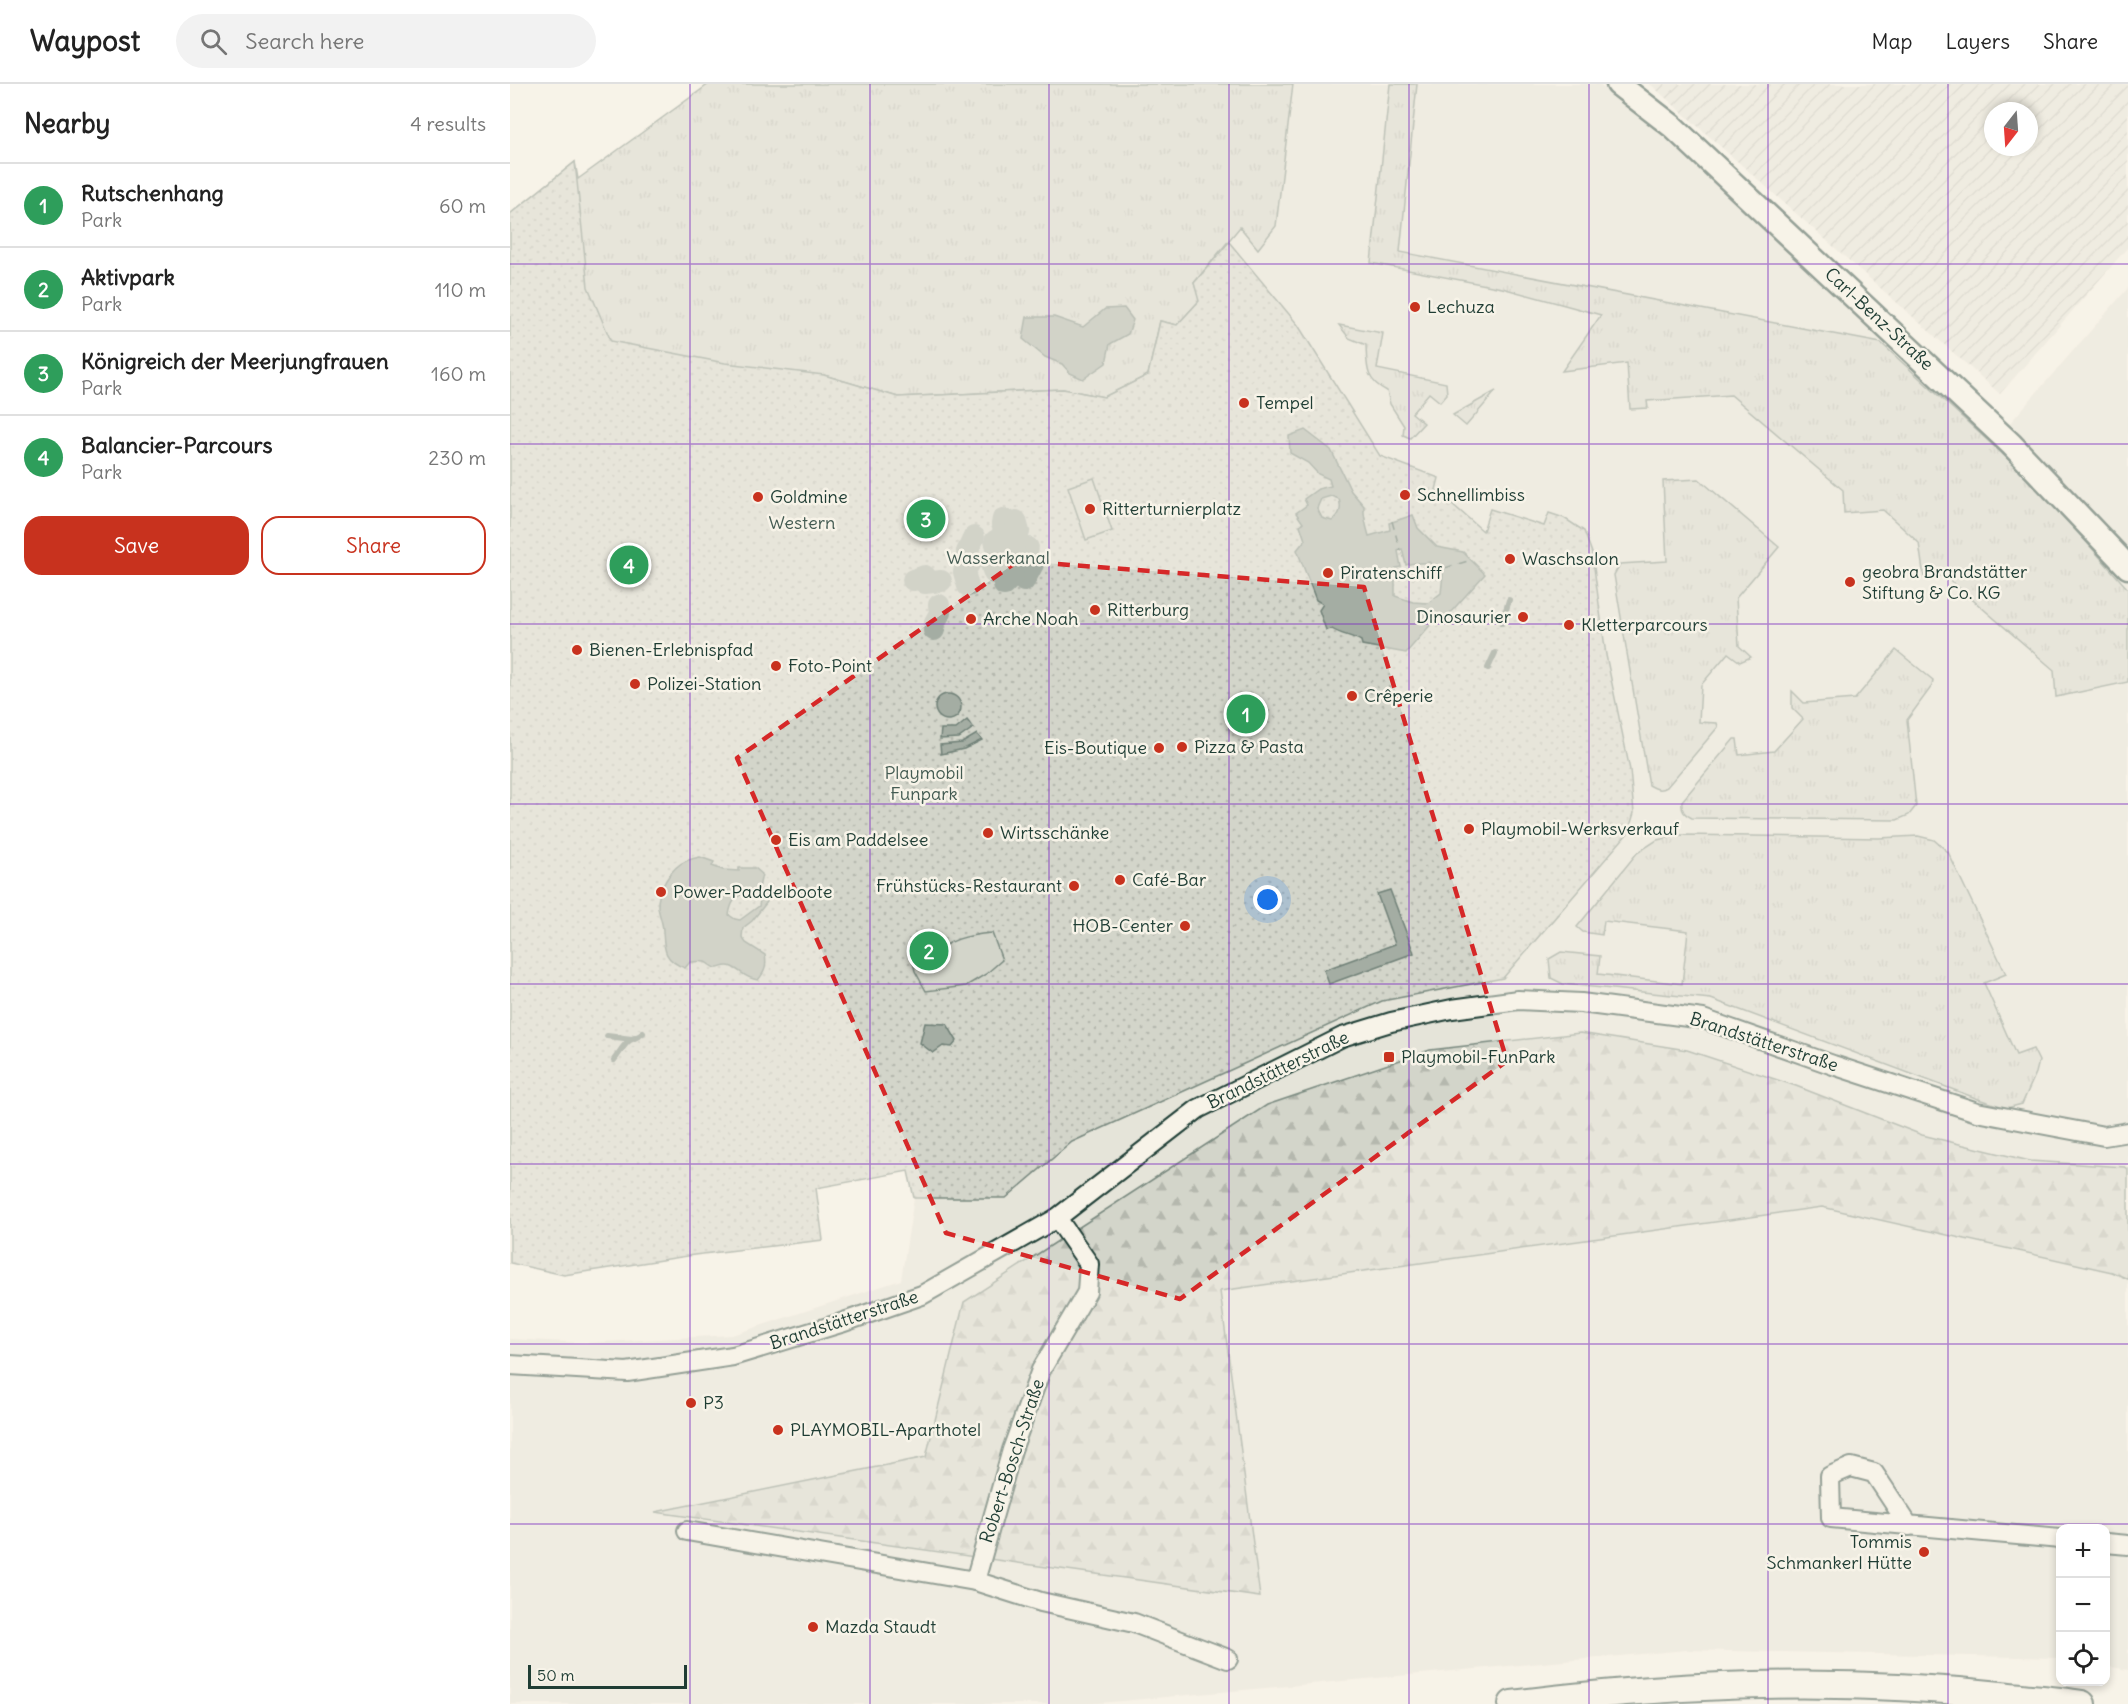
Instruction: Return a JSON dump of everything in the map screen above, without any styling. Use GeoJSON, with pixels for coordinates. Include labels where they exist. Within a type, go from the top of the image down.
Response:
{"type":"FeatureCollection","features":[{"type":"Feature","properties":{"kind":"main road"},"geometry":{"type":"LineString","coordinates":[[1512,1704],[1686,1687],[1813,1684],[1940,1688],[2082,1704]]}},
{"type":"Feature","properties":{"kind":"street","name":"Carl-Benz-Straße"},"geometry":{"type":"LineString","coordinates":[[1618,84],[1672,126],[1963,398],[2011,444],[2128,567]]}},
{"type":"Feature","properties":{"kind":"street","name":"Brandstätterstraße"},"geometry":{"type":"LineString","coordinates":[[510,1365],[627,1372],[733,1356],[922,1295],[1057,1218],[1198,1109],[1342,1037],[1391,1022],[1442,1011],[1518,1000],[1581,1004],[1703,1018],[1833,1065],[1977,1112],[2104,1136],[2128,1132]]}},
{"type":"Feature","properties":{"kind":"street","name":"Robert-Bosch-Straße"},"geometry":{"type":"LineString","coordinates":[[975,1581],[1012,1450],[1041,1370],[1087,1292],[1089,1264],[1057,1218]]}},
{"type":"Feature","properties":{"kind":"street"},"geometry":{"type":"LineString","coordinates":[[1909,1526],[1874,1473],[1851,1467],[1830,1476],[1831,1518],[1909,1526],[2056,1539]]}},
{"type":"Feature","properties":{"kind":"street"},"geometry":{"type":"LineString","coordinates":[[687,1531],[975,1581],[1041,1602],[1134,1623],[1228,1659]]}},
{"type":"Feature","properties":{"kind":"street"},"geometry":{"type":"LineString","coordinates":[[2110,1543],[2128,1545]]}},
{"type":"Feature","properties":{"kind":"highlighted area"},"geometry":{"type":"Polygon","coordinates":[[[1018,561],[1364,587],[1507,1061],[1180,1299],[946,1233],[737,758],[1018,561]]]}},
{"type":"Feature","properties":{"kind":"shaded area"},"geometry":{"type":"Polygon","coordinates":[[[1293,84],[1599,84],[1663,134],[1996,439],[2128,288],[2128,1169],[2030,1161],[1922,1135],[1796,1086],[1687,1050],[1580,1033],[964,1302],[926,1457],[658,1512],[1260,1597],[1220,1291],[1822,1207],[2112,1272],[2128,1279],[2128,1670],[2110,1667],[2110,1524],[2056,1524],[2056,1658],[1686,1650],[1088,1704],[510,1704],[510,1339],[585,1343],[732,1335],[901,1280],[914,1198],[1006,1198],[1072,1142],[1382,1001],[1503,978],[1634,813],[1630,770],[1606,655],[1592,553],[1549,514],[1545,526],[1490,509],[1484,531],[1436,490],[1439,477],[1380,456],[1298,325],[1229,242],[1241,227],[1276,226],[1293,84]]]}},
{"type":"Feature","properties":{"kind":"shaded area"},"geometry":{"type":"Polygon","coordinates":[[[1650,84],[2128,84],[2128,247],[2000,394],[1650,84]]]}},
{"type":"Feature","properties":{"kind":"shaded area"},"geometry":{"type":"Polygon","coordinates":[[[1124,308],[1133,320],[1128,334],[1110,344],[1106,363],[1083,379],[1070,373],[1062,364],[1045,357],[1023,339],[1027,317],[1054,317],[1083,327],[1105,309],[1124,308]]]}},
{"type":"Feature","properties":{"kind":"shaded area"},"geometry":{"type":"Polygon","coordinates":[[[1305,430],[1331,450],[1351,491],[1364,506],[1364,517],[1369,536],[1390,530],[1389,523],[1413,515],[1418,528],[1437,547],[1463,552],[1485,574],[1441,623],[1433,622],[1406,653],[1362,645],[1361,641],[1354,637],[1332,629],[1326,630],[1319,610],[1323,604],[1316,600],[1297,550],[1305,540],[1300,525],[1303,523],[1296,513],[1307,505],[1304,499],[1318,489],[1331,486],[1329,479],[1318,474],[1308,463],[1290,453],[1289,436],[1305,430]],[[1331,496],[1321,499],[1317,508],[1322,518],[1332,521],[1339,514],[1340,506],[1339,499],[1331,496]],[[1402,549],[1398,551],[1401,567],[1396,568],[1399,579],[1395,580],[1395,596],[1413,602],[1428,603],[1441,593],[1443,574],[1432,572],[1430,562],[1406,565],[1402,549]]]}},
{"type":"Feature","properties":{"kind":"shaded area"},"geometry":{"type":"Polygon","coordinates":[[[948,694],[957,698],[961,707],[957,716],[948,720],[939,716],[935,707],[939,698],[948,694]]]}},
{"type":"Feature","properties":{"kind":"shaded area"},"geometry":{"type":"Polygon","coordinates":[[[967,720],[973,728],[959,738],[940,739],[941,729],[956,729],[967,720]]]}},
{"type":"Feature","properties":{"kind":"shaded area"},"geometry":{"type":"Polygon","coordinates":[[[977,734],[982,740],[964,749],[941,754],[940,745],[962,743],[977,734]]]}},
{"type":"Feature","properties":{"kind":"shaded area","name":"Power-Paddelboote"},"geometry":{"type":"Polygon","coordinates":[[[700,857],[714,862],[712,866],[723,870],[739,871],[739,868],[755,868],[762,874],[759,888],[767,902],[752,921],[743,928],[742,937],[746,943],[765,955],[765,969],[758,980],[728,966],[716,968],[705,962],[690,962],[685,968],[673,962],[666,954],[658,907],[662,887],[680,864],[700,857]],[[746,892],[736,898],[729,915],[740,920],[759,906],[760,900],[754,892],[746,892]]]}},
{"type":"Feature","properties":{"kind":"shaded area"},"geometry":{"type":"Polygon","coordinates":[[[1390,890],[1414,953],[1329,984],[1324,970],[1395,944],[1377,894],[1390,890]]]}},
{"type":"Feature","properties":{"kind":"shaded area"},"geometry":{"type":"Polygon","coordinates":[[[925,1023],[947,1024],[957,1041],[952,1047],[943,1046],[933,1053],[920,1043],[925,1023]]]}},
{"type":"Feature","properties":{"kind":"green space"},"geometry":{"type":"Polygon","coordinates":[[[709,84],[1293,84],[1276,226],[1258,249],[1240,227],[1194,283],[1200,300],[1177,325],[1160,321],[1148,375],[1104,397],[1063,389],[898,397],[824,375],[699,469],[510,214],[575,162],[578,179],[709,84]]]}},
{"type":"Feature","properties":{"kind":"green space"},"geometry":{"type":"Polygon","coordinates":[[[1390,84],[1417,84],[1400,252],[1881,343],[2034,483],[2128,589],[2128,682],[2056,697],[2054,670],[1945,576],[1924,578],[1919,543],[1883,510],[1844,513],[1843,490],[1731,395],[1647,401],[1648,408],[1630,409],[1627,363],[1562,371],[1601,315],[1502,288],[1371,263],[1390,84]]]}},
{"type":"Feature","properties":{"kind":"green space","name":"Playmobil Funpark"},"geometry":{"type":"Polygon","coordinates":[[[575,162],[588,287],[611,341],[725,363],[824,375],[898,397],[1063,389],[1104,397],[1148,375],[1160,321],[1177,325],[1199,301],[1194,283],[1229,242],[1298,325],[1380,456],[1439,478],[1436,490],[1483,531],[1490,509],[1544,526],[1549,513],[1564,518],[1584,531],[1592,553],[1606,655],[1630,770],[1634,813],[1628,833],[1503,978],[1382,1001],[1072,1142],[1006,1198],[914,1198],[908,1171],[816,1188],[823,1240],[694,1255],[564,1275],[510,1263],[510,214],[575,162]]]}},
{"type":"Feature","properties":{"kind":"green space"},"geometry":{"type":"Polygon","coordinates":[[[1339,325],[1383,333],[1377,369],[1446,383],[1447,394],[1440,402],[1429,393],[1412,413],[1424,423],[1410,438],[1403,435],[1404,426],[1390,404],[1387,391],[1371,377],[1367,366],[1366,345],[1349,338],[1339,325]]]}},
{"type":"Feature","properties":{"kind":"green space"},"geometry":{"type":"Polygon","coordinates":[[[1496,391],[1466,426],[1453,415],[1496,391]]]}},
{"type":"Feature","properties":{"kind":"green space","name":"Ritterturnierplatz"},"geometry":{"type":"Polygon","coordinates":[[[1094,478],[1112,531],[1086,540],[1068,487],[1094,478]]]}},
{"type":"Feature","properties":{"kind":"green space"},"geometry":{"type":"Polygon","coordinates":[[[1699,479],[1779,547],[1736,598],[1739,646],[1751,657],[1740,662],[1728,653],[1701,685],[1699,722],[1717,723],[1718,727],[1667,787],[1658,789],[1649,785],[1614,575],[1620,564],[1667,561],[1663,481],[1699,479]]]}},
{"type":"Feature","properties":{"kind":"green space"},"geometry":{"type":"Polygon","coordinates":[[[1896,650],[1933,680],[1932,686],[1907,720],[1916,806],[1909,815],[1897,820],[1692,818],[1684,812],[1682,801],[1734,739],[1737,739],[1739,755],[1774,751],[1803,719],[1792,708],[1792,691],[1804,703],[1855,699],[1896,650]]]}},
{"type":"Feature","properties":{"kind":"green space"},"geometry":{"type":"Polygon","coordinates":[[[1682,835],[1879,838],[1918,836],[1934,840],[1948,852],[2006,974],[1984,983],[2016,1055],[2033,1049],[2039,1061],[2022,1104],[2007,1108],[1981,1100],[1711,999],[1563,984],[1551,978],[1549,959],[1561,952],[1600,956],[1598,974],[1682,984],[1688,931],[1604,921],[1602,935],[1583,932],[1577,927],[1637,853],[1657,840],[1682,835]]]}},
{"type":"Feature","properties":{"kind":"green space"},"geometry":{"type":"Polygon","coordinates":[[[992,933],[1002,960],[986,974],[966,986],[926,991],[915,971],[912,957],[930,958],[943,946],[958,939],[992,933]]]}},
{"type":"Feature","properties":{"kind":"green space"},"geometry":{"type":"Polygon","coordinates":[[[1580,1033],[1687,1050],[1796,1086],[1922,1135],[2030,1161],[2125,1167],[2128,1169],[2128,1279],[2112,1272],[1822,1207],[1220,1291],[1260,1597],[655,1512],[926,1457],[964,1302],[1267,1105],[1430,1050],[1580,1033]]]}},
{"type":"Feature","properties":{"kind":"waterway"},"geometry":{"type":"LineString","coordinates":[[994,573],[991,564],[1000,555],[995,541],[1002,537],[1003,519]]}},
{"type":"Feature","properties":{"kind":"waterway"},"geometry":{"type":"LineString","coordinates":[[1004,585],[1013,576],[1007,564],[1015,555],[1012,543],[1019,532],[1016,521]]}},
{"type":"Feature","properties":{"kind":"waterway"},"geometry":{"type":"LineString","coordinates":[[968,586],[964,572],[971,561],[967,552],[974,537]]}},
{"type":"Feature","properties":{"kind":"waterway"},"geometry":{"type":"LineString","coordinates":[[1024,581],[1033,564],[1026,556],[1028,548]]}},
{"type":"Feature","properties":{"kind":"waterway"},"geometry":{"type":"LineString","coordinates":[[913,580],[925,576],[925,583],[941,581]]}},
{"type":"Feature","properties":{"kind":"waterway"},"geometry":{"type":"LineString","coordinates":[[1502,623],[1509,600]]}},
{"type":"Feature","properties":{"kind":"waterway"},"geometry":{"type":"LineString","coordinates":[[934,630],[940,613],[939,605]]}},
{"type":"Feature","properties":{"kind":"waterway"},"geometry":{"type":"LineString","coordinates":[[1488,668],[1495,653]]}},
{"type":"Feature","properties":{"kind":"waterway"},"geometry":{"type":"LineString","coordinates":[[614,1060],[630,1040],[643,1033]]}},
{"type":"Feature","properties":{"kind":"waterway"},"geometry":{"type":"LineString","coordinates":[[607,1036],[632,1039]]}},
{"type":"Feature","properties":{"kind":"ferry route"},"geometry":{"type":"LineString","coordinates":[[1392,521],[1400,550]]}},
{"type":"Feature","properties":{"kind":"ferry route"},"geometry":{"type":"LineString","coordinates":[[1432,572],[1471,560]]}},
{"type":"Feature","properties":{"kind":"place","name":"Lechuza"},"geometry":{"type":"Point","coordinates":[1415,307]}},
{"type":"Feature","properties":{"kind":"place","name":"Tempel"},"geometry":{"type":"Point","coordinates":[1244,403]}},
{"type":"Feature","properties":{"kind":"place","name":"Schnellimbiss"},"geometry":{"type":"Point","coordinates":[1405,495]}},
{"type":"Feature","properties":{"kind":"place","name":"Goldmine"},"geometry":{"type":"Point","coordinates":[758,497]}},
{"type":"Feature","properties":{"kind":"place","name":"Ritterturnierplatz"},"geometry":{"type":"Point","coordinates":[1090,509]}},
{"type":"Feature","properties":{"kind":"place","name":"Königreich der Meerjungfrauen"},"geometry":{"type":"Point","coordinates":[926,519]}},
{"type":"Feature","properties":{"kind":"place","name":"Waschsalon"},"geometry":{"type":"Point","coordinates":[1510,559]}},
{"type":"Feature","properties":{"kind":"place","name":"Balancier-Parcours"},"geometry":{"type":"Point","coordinates":[629,565]}},
{"type":"Feature","properties":{"kind":"place","name":"Piratenschiff"},"geometry":{"type":"Point","coordinates":[1328,573]}},
{"type":"Feature","properties":{"kind":"place","name":"geobra Brandstätter Stiftung & Co. KG"},"geometry":{"type":"Point","coordinates":[1850,582]}},
{"type":"Feature","properties":{"kind":"place","name":"Ritterburg"},"geometry":{"type":"Point","coordinates":[1095,610]}},
{"type":"Feature","properties":{"kind":"place","name":"Dinosaurier"},"geometry":{"type":"Point","coordinates":[1523,617]}},
{"type":"Feature","properties":{"kind":"place","name":"Arche Noah"},"geometry":{"type":"Point","coordinates":[971,619]}},
{"type":"Feature","properties":{"kind":"place","name":"Kletterparcours"},"geometry":{"type":"Point","coordinates":[1569,625]}},
{"type":"Feature","properties":{"kind":"place","name":"Bienen-Erlebnispfad"},"geometry":{"type":"Point","coordinates":[577,650]}},
{"type":"Feature","properties":{"kind":"place","name":"Foto-Point"},"geometry":{"type":"Point","coordinates":[776,666]}},
{"type":"Feature","properties":{"kind":"place","name":"Polizei-Station"},"geometry":{"type":"Point","coordinates":[635,684]}},
{"type":"Feature","properties":{"kind":"place","name":"Crêperie"},"geometry":{"type":"Point","coordinates":[1352,696]}},
{"type":"Feature","properties":{"kind":"place","name":"Rutschenhang"},"geometry":{"type":"Point","coordinates":[1246,714]}},
{"type":"Feature","properties":{"kind":"place","name":"Pizza & Pasta"},"geometry":{"type":"Point","coordinates":[1182,747]}},
{"type":"Feature","properties":{"kind":"place","name":"Eis-Boutique"},"geometry":{"type":"Point","coordinates":[1159,748]}},
{"type":"Feature","properties":{"kind":"place","name":"Playmobil-Werksverkauf"},"geometry":{"type":"Point","coordinates":[1469,829]}},
{"type":"Feature","properties":{"kind":"place","name":"Wirtsschänke"},"geometry":{"type":"Point","coordinates":[988,833]}},
{"type":"Feature","properties":{"kind":"place","name":"Eis am Paddelsee"},"geometry":{"type":"Point","coordinates":[776,840]}},
{"type":"Feature","properties":{"kind":"place","name":"Café-Bar"},"geometry":{"type":"Point","coordinates":[1120,880]}},
{"type":"Feature","properties":{"kind":"place","name":"Frühstücks-Restaurant"},"geometry":{"type":"Point","coordinates":[1074,886]}},
{"type":"Feature","properties":{"kind":"place","name":"Power-Paddelboote"},"geometry":{"type":"Point","coordinates":[661,892]}},
{"type":"Feature","properties":{"kind":"place","name":"HOB-Center"},"geometry":{"type":"Point","coordinates":[1185,926]}},
{"type":"Feature","properties":{"kind":"place","name":"Aktivpark"},"geometry":{"type":"Point","coordinates":[929,951]}},
{"type":"Feature","properties":{"kind":"place","name":"Playmobil-FunPark"},"geometry":{"type":"Point","coordinates":[1389,1057]}},
{"type":"Feature","properties":{"kind":"place","name":"P3"},"geometry":{"type":"Point","coordinates":[691,1403]}},
{"type":"Feature","properties":{"kind":"place","name":"PLAYMOBIL-Aparthotel"},"geometry":{"type":"Point","coordinates":[778,1430]}},
{"type":"Feature","properties":{"kind":"place","name":"Tommis Schmankerl Hütte"},"geometry":{"type":"Point","coordinates":[1924,1552]}},
{"type":"Feature","properties":{"kind":"place","name":"Mazda Staudt"},"geometry":{"type":"Point","coordinates":[813,1627]}},
{"type":"Feature","properties":{"kind":"park label","name":"Western"},"geometry":{"type":"Point","coordinates":[802,523]}},
{"type":"Feature","properties":{"kind":"park label","name":"Wasserkanal"},"geometry":{"type":"Point","coordinates":[998,558]}}]}
